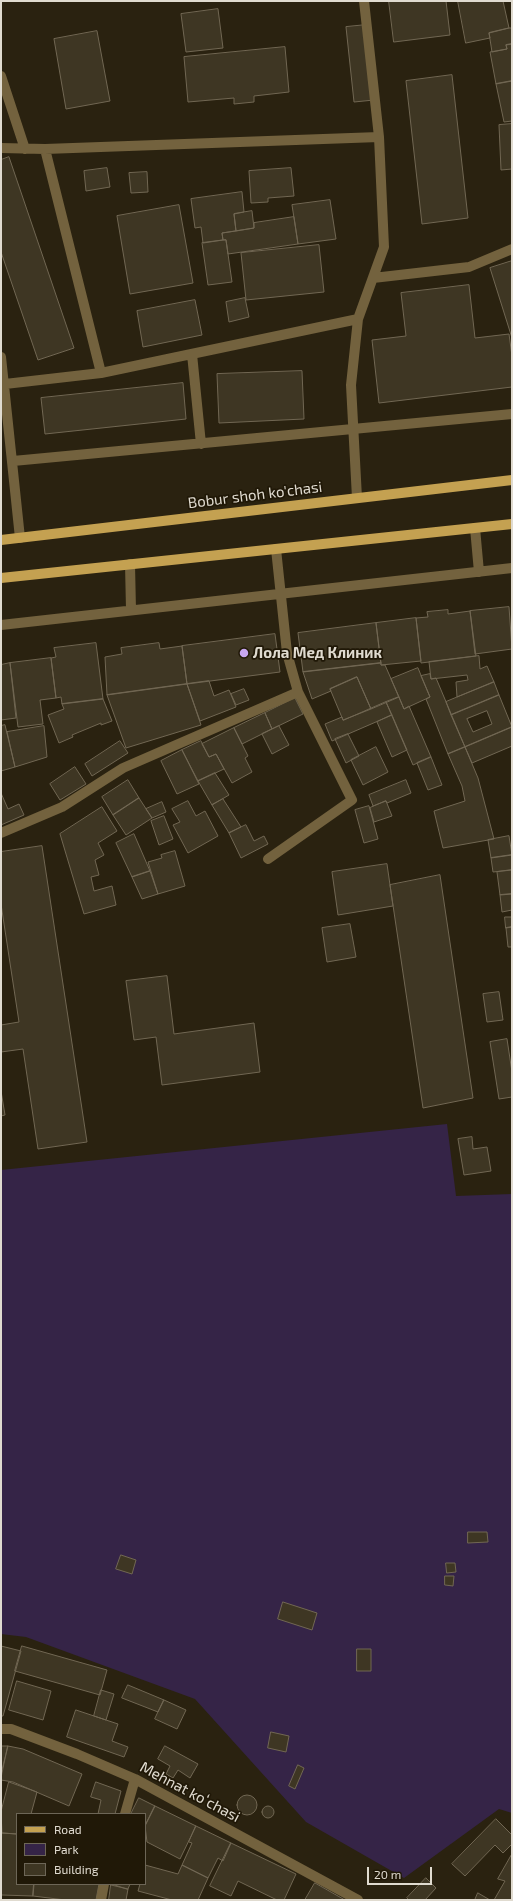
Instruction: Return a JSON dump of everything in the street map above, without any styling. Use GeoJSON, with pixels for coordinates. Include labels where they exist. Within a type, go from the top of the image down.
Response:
{"type":"FeatureCollection","features":[{"type":"Feature","properties":{"kind":"main road","name":"Bobur shoh ko'chasi"},"geometry":{"type":"LineString","coordinates":[[1,540],[512,480]]}},
{"type":"Feature","properties":{"kind":"main road"},"geometry":{"type":"LineString","coordinates":[[1,578],[512,524]]}},
{"type":"Feature","properties":{"kind":"street"},"geometry":{"type":"LineString","coordinates":[[357,498],[351,385],[358,319],[384,247],[379,137],[364,1]]}},
{"type":"Feature","properties":{"kind":"street"},"geometry":{"type":"LineString","coordinates":[[1,76],[25,148]]}},
{"type":"Feature","properties":{"kind":"street"},"geometry":{"type":"LineString","coordinates":[[1,148],[44,149],[379,137]]}},
{"type":"Feature","properties":{"kind":"street"},"geometry":{"type":"LineString","coordinates":[[44,149],[100,373]]}},
{"type":"Feature","properties":{"kind":"street"},"geometry":{"type":"LineString","coordinates":[[374,278],[469,267],[512,249]]}},
{"type":"Feature","properties":{"kind":"street"},"geometry":{"type":"LineString","coordinates":[[5,384],[100,373],[358,319]]}},
{"type":"Feature","properties":{"kind":"street"},"geometry":{"type":"LineString","coordinates":[[192,354],[201,444]]}},
{"type":"Feature","properties":{"kind":"street"},"geometry":{"type":"LineString","coordinates":[[1,357],[20,538]]}},
{"type":"Feature","properties":{"kind":"street"},"geometry":{"type":"LineString","coordinates":[[12,461],[512,414]]}},
{"type":"Feature","properties":{"kind":"street"},"geometry":{"type":"LineString","coordinates":[[475,528],[479,572]]}},
{"type":"Feature","properties":{"kind":"street"},"geometry":{"type":"LineString","coordinates":[[268,859],[352,800],[298,692],[288,653],[280,595],[276,549]]}},
{"type":"Feature","properties":{"kind":"street"},"geometry":{"type":"LineString","coordinates":[[130,564],[131,610]]}},
{"type":"Feature","properties":{"kind":"street"},"geometry":{"type":"LineString","coordinates":[[1,625],[512,568]]}},
{"type":"Feature","properties":{"kind":"street"},"geometry":{"type":"LineString","coordinates":[[1,833],[62,807],[123,768],[298,692]]}},
{"type":"Feature","properties":{"kind":"street","name":"Mehnat koʻchasi"},"geometry":{"type":"LineString","coordinates":[[1,1729],[11,1730],[62,1749],[135,1779],[358,1900]]}},
{"type":"Feature","properties":{"kind":"street"},"geometry":{"type":"LineString","coordinates":[[125,1813],[135,1779]]}},
{"type":"Feature","properties":{"kind":"street"},"geometry":{"type":"LineString","coordinates":[[101,1900],[104,1885]]}},
{"type":"Feature","properties":{"kind":"green space"},"geometry":{"type":"Polygon","coordinates":[[[447,1124],[456,1196],[512,1194],[512,1813],[499,1809],[404,1878],[306,1822],[195,1699],[26,1637],[1,1634],[1,1170],[447,1124]]]}},
{"type":"Feature","properties":{"kind":"building"},"geometry":{"type":"Polygon","coordinates":[[[389,1],[446,1],[450,35],[394,42],[389,1]]]}},
{"type":"Feature","properties":{"kind":"building"},"geometry":{"type":"Polygon","coordinates":[[[458,1],[503,1],[509,28],[489,33],[490,38],[466,43],[458,1]]]}},
{"type":"Feature","properties":{"kind":"building"},"geometry":{"type":"Polygon","coordinates":[[[218,9],[223,48],[186,52],[181,14],[218,9]]]}},
{"type":"Feature","properties":{"kind":"building"},"geometry":{"type":"Polygon","coordinates":[[[366,25],[374,100],[354,102],[346,27],[366,25]]]}},
{"type":"Feature","properties":{"kind":"building"},"geometry":{"type":"Polygon","coordinates":[[[512,28],[512,44],[506,45],[507,49],[492,52],[489,33],[512,28]]]}},
{"type":"Feature","properties":{"kind":"building"},"geometry":{"type":"Polygon","coordinates":[[[97,31],[110,101],[66,109],[54,39],[97,31]]]}},
{"type":"Feature","properties":{"kind":"building"},"geometry":{"type":"Polygon","coordinates":[[[512,44],[512,81],[496,84],[490,52],[507,49],[506,45],[512,44]]]}},
{"type":"Feature","properties":{"kind":"building"},"geometry":{"type":"Polygon","coordinates":[[[285,47],[289,92],[254,96],[254,102],[234,104],[234,98],[188,102],[184,57],[285,47]]]}},
{"type":"Feature","properties":{"kind":"building"},"geometry":{"type":"Polygon","coordinates":[[[452,75],[468,218],[422,224],[406,81],[452,75]]]}},
{"type":"Feature","properties":{"kind":"building"},"geometry":{"type":"Polygon","coordinates":[[[512,81],[512,121],[504,122],[496,84],[512,81]]]}},
{"type":"Feature","properties":{"kind":"building"},"geometry":{"type":"Polygon","coordinates":[[[512,124],[512,169],[501,170],[499,125],[512,124]]]}},
{"type":"Feature","properties":{"kind":"building"},"geometry":{"type":"Polygon","coordinates":[[[9,157],[74,348],[38,360],[1,252],[1,160],[9,157]]]}},
{"type":"Feature","properties":{"kind":"building"},"geometry":{"type":"Polygon","coordinates":[[[107,168],[110,187],[86,191],[84,171],[107,168]]]}},
{"type":"Feature","properties":{"kind":"building"},"geometry":{"type":"Polygon","coordinates":[[[291,168],[294,196],[268,198],[268,202],[251,203],[249,171],[291,168]]]}},
{"type":"Feature","properties":{"kind":"building"},"geometry":{"type":"Polygon","coordinates":[[[147,172],[148,192],[131,193],[129,173],[147,172]]]}},
{"type":"Feature","properties":{"kind":"building"},"geometry":{"type":"Polygon","coordinates":[[[242,192],[244,212],[234,214],[236,231],[222,233],[223,240],[203,243],[201,227],[195,228],[191,199],[242,192]]]}},
{"type":"Feature","properties":{"kind":"building"},"geometry":{"type":"Polygon","coordinates":[[[330,200],[336,239],[298,244],[292,205],[330,200]]]}},
{"type":"Feature","properties":{"kind":"building"},"geometry":{"type":"Polygon","coordinates":[[[179,205],[193,283],[130,294],[117,216],[179,205]]]}},
{"type":"Feature","properties":{"kind":"building"},"geometry":{"type":"Polygon","coordinates":[[[252,211],[254,228],[236,231],[234,214],[252,211]]]}},
{"type":"Feature","properties":{"kind":"building"},"geometry":{"type":"Polygon","coordinates":[[[294,217],[298,244],[228,254],[226,240],[223,240],[222,233],[254,228],[254,223],[294,217]]]}},
{"type":"Feature","properties":{"kind":"building"},"geometry":{"type":"Polygon","coordinates":[[[226,240],[232,282],[208,285],[202,243],[226,240]]]}},
{"type":"Feature","properties":{"kind":"building"},"geometry":{"type":"Polygon","coordinates":[[[319,245],[324,292],[246,300],[241,253],[319,245]]]}},
{"type":"Feature","properties":{"kind":"building"},"geometry":{"type":"Polygon","coordinates":[[[512,261],[512,338],[490,268],[512,261]]]}},
{"type":"Feature","properties":{"kind":"building"},"geometry":{"type":"Polygon","coordinates":[[[469,285],[475,338],[509,334],[512,356],[512,387],[379,403],[372,340],[406,336],[401,293],[469,285]]]}},
{"type":"Feature","properties":{"kind":"building"},"geometry":{"type":"Polygon","coordinates":[[[245,298],[249,317],[229,322],[226,302],[245,298]]]}},
{"type":"Feature","properties":{"kind":"building"},"geometry":{"type":"Polygon","coordinates":[[[195,300],[202,335],[143,347],[137,311],[195,300]]]}},
{"type":"Feature","properties":{"kind":"building"},"geometry":{"type":"Polygon","coordinates":[[[302,371],[304,419],[219,423],[217,374],[302,371]]]}},
{"type":"Feature","properties":{"kind":"building"},"geometry":{"type":"Polygon","coordinates":[[[183,383],[186,419],[45,434],[41,398],[183,383]]]}},
{"type":"Feature","properties":{"kind":"building"},"geometry":{"type":"Polygon","coordinates":[[[509,607],[512,649],[475,654],[470,611],[509,607]]]}},
{"type":"Feature","properties":{"kind":"building"},"geometry":{"type":"Polygon","coordinates":[[[448,610],[448,614],[470,611],[476,656],[421,663],[416,618],[428,617],[427,612],[448,610]]]}},
{"type":"Feature","properties":{"kind":"building"},"geometry":{"type":"Polygon","coordinates":[[[416,618],[421,661],[381,665],[376,623],[416,618]]]}},
{"type":"Feature","properties":{"kind":"building"},"geometry":{"type":"Polygon","coordinates":[[[376,623],[381,663],[303,672],[298,633],[376,623]]]}},
{"type":"Feature","properties":{"kind":"building"},"geometry":{"type":"Polygon","coordinates":[[[275,634],[280,672],[187,684],[182,646],[275,634]]]}},
{"type":"Feature","properties":{"kind":"building"},"geometry":{"type":"Polygon","coordinates":[[[96,643],[103,699],[62,704],[61,697],[56,698],[51,658],[56,657],[54,648],[96,643]]]}},
{"type":"Feature","properties":{"kind":"building"},"geometry":{"type":"Polygon","coordinates":[[[159,643],[160,649],[182,646],[187,684],[107,695],[105,657],[122,654],[121,648],[159,643]]]}},
{"type":"Feature","properties":{"kind":"building"},"geometry":{"type":"Polygon","coordinates":[[[479,656],[480,669],[487,666],[494,682],[457,697],[456,682],[468,680],[467,675],[431,679],[429,662],[479,656]]]}},
{"type":"Feature","properties":{"kind":"building"},"geometry":{"type":"Polygon","coordinates":[[[51,658],[56,698],[40,700],[43,724],[18,727],[10,663],[51,658]]]}},
{"type":"Feature","properties":{"kind":"building"},"geometry":{"type":"Polygon","coordinates":[[[10,663],[16,718],[1,720],[1,665],[10,663]]]}},
{"type":"Feature","properties":{"kind":"building"},"geometry":{"type":"Polygon","coordinates":[[[381,663],[381,665],[385,665],[399,697],[371,709],[357,677],[312,699],[303,672],[381,663]]]}},
{"type":"Feature","properties":{"kind":"building"},"geometry":{"type":"Polygon","coordinates":[[[418,668],[430,697],[404,709],[391,679],[418,668]]]}},
{"type":"Feature","properties":{"kind":"building"},"geometry":{"type":"Polygon","coordinates":[[[430,674],[431,679],[436,678],[465,747],[448,754],[426,699],[430,697],[421,676],[430,674]]]}},
{"type":"Feature","properties":{"kind":"building"},"geometry":{"type":"Polygon","coordinates":[[[357,677],[371,709],[343,720],[330,689],[357,677]]]}},
{"type":"Feature","properties":{"kind":"building"},"geometry":{"type":"Polygon","coordinates":[[[209,681],[214,696],[229,690],[236,707],[200,721],[187,684],[209,681]]]}},
{"type":"Feature","properties":{"kind":"building"},"geometry":{"type":"Polygon","coordinates":[[[494,682],[499,695],[451,715],[446,702],[494,682]]]}},
{"type":"Feature","properties":{"kind":"building"},"geometry":{"type":"Polygon","coordinates":[[[187,684],[201,725],[126,748],[107,695],[187,684]]]}},
{"type":"Feature","properties":{"kind":"building"},"geometry":{"type":"Polygon","coordinates":[[[244,689],[249,700],[236,705],[231,694],[244,689]]]}},
{"type":"Feature","properties":{"kind":"building"},"geometry":{"type":"Polygon","coordinates":[[[499,695],[512,727],[465,747],[451,715],[499,695]],[[487,711],[467,719],[473,732],[492,724],[487,711]]]}},
{"type":"Feature","properties":{"kind":"building"},"geometry":{"type":"Polygon","coordinates":[[[399,697],[404,709],[409,706],[431,757],[413,765],[386,702],[399,697]]]}},
{"type":"Feature","properties":{"kind":"building"},"geometry":{"type":"Polygon","coordinates":[[[295,698],[303,714],[272,729],[265,713],[295,698]]]}},
{"type":"Feature","properties":{"kind":"building"},"geometry":{"type":"Polygon","coordinates":[[[103,699],[112,721],[101,725],[101,723],[72,735],[73,737],[59,743],[48,715],[64,709],[62,704],[103,699]]]}},
{"type":"Feature","properties":{"kind":"building"},"geometry":{"type":"Polygon","coordinates":[[[386,702],[392,715],[332,741],[325,724],[342,717],[343,720],[386,702]]]}},
{"type":"Feature","properties":{"kind":"building"},"geometry":{"type":"Polygon","coordinates":[[[265,713],[272,729],[242,744],[234,728],[265,713]]]}},
{"type":"Feature","properties":{"kind":"building"},"geometry":{"type":"Polygon","coordinates":[[[392,715],[407,750],[392,757],[377,722],[392,715]]]}},
{"type":"Feature","properties":{"kind":"building"},"geometry":{"type":"Polygon","coordinates":[[[5,725],[15,767],[1,771],[1,726],[5,725]]]}},
{"type":"Feature","properties":{"kind":"building"},"geometry":{"type":"Polygon","coordinates":[[[44,726],[47,757],[15,767],[7,732],[44,726]]]}},
{"type":"Feature","properties":{"kind":"building"},"geometry":{"type":"Polygon","coordinates":[[[279,726],[289,745],[272,754],[262,734],[279,726]]]}},
{"type":"Feature","properties":{"kind":"building"},"geometry":{"type":"Polygon","coordinates":[[[512,727],[512,746],[472,763],[465,747],[512,727]]]}},
{"type":"Feature","properties":{"kind":"building"},"geometry":{"type":"Polygon","coordinates":[[[234,728],[248,756],[245,758],[252,772],[232,783],[216,754],[209,757],[202,744],[234,728]]]}},
{"type":"Feature","properties":{"kind":"building"},"geometry":{"type":"Polygon","coordinates":[[[348,734],[359,756],[346,763],[335,739],[348,734]]]}},
{"type":"Feature","properties":{"kind":"building"},"geometry":{"type":"Polygon","coordinates":[[[120,741],[128,753],[92,776],[85,764],[120,741]]]}},
{"type":"Feature","properties":{"kind":"building"},"geometry":{"type":"Polygon","coordinates":[[[201,741],[209,757],[216,754],[224,769],[198,781],[182,750],[201,741]]]}},
{"type":"Feature","properties":{"kind":"building"},"geometry":{"type":"Polygon","coordinates":[[[376,747],[388,772],[363,785],[351,760],[376,747]]]}},
{"type":"Feature","properties":{"kind":"building"},"geometry":{"type":"Polygon","coordinates":[[[465,747],[478,778],[494,839],[443,848],[434,811],[465,801],[462,786],[448,754],[465,747]]]}},
{"type":"Feature","properties":{"kind":"building"},"geometry":{"type":"Polygon","coordinates":[[[182,750],[199,784],[177,794],[161,761],[182,750]]]}},
{"type":"Feature","properties":{"kind":"building"},"geometry":{"type":"Polygon","coordinates":[[[431,757],[442,785],[428,790],[417,763],[431,757]]]}},
{"type":"Feature","properties":{"kind":"building"},"geometry":{"type":"Polygon","coordinates":[[[75,767],[86,784],[60,800],[50,784],[75,767]]]}},
{"type":"Feature","properties":{"kind":"building"},"geometry":{"type":"Polygon","coordinates":[[[215,773],[229,795],[212,805],[198,781],[215,773]]]}},
{"type":"Feature","properties":{"kind":"building"},"geometry":{"type":"Polygon","coordinates":[[[128,780],[139,798],[113,815],[102,797],[128,780]]]}},
{"type":"Feature","properties":{"kind":"building"},"geometry":{"type":"Polygon","coordinates":[[[406,780],[411,793],[387,803],[386,801],[373,806],[369,795],[406,780]]]}},
{"type":"Feature","properties":{"kind":"building"},"geometry":{"type":"Polygon","coordinates":[[[1,793],[8,809],[19,804],[24,815],[1,825],[1,793]]]}},
{"type":"Feature","properties":{"kind":"building"},"geometry":{"type":"Polygon","coordinates":[[[139,798],[152,818],[126,835],[113,815],[139,798]]]}},
{"type":"Feature","properties":{"kind":"building"},"geometry":{"type":"Polygon","coordinates":[[[223,799],[241,827],[229,833],[212,805],[223,799]]]}},
{"type":"Feature","properties":{"kind":"building"},"geometry":{"type":"Polygon","coordinates":[[[188,801],[196,816],[205,811],[218,836],[188,853],[173,825],[180,822],[172,809],[188,801]]]}},
{"type":"Feature","properties":{"kind":"building"},"geometry":{"type":"Polygon","coordinates":[[[386,801],[392,816],[374,822],[370,808],[386,801]]]}},
{"type":"Feature","properties":{"kind":"building"},"geometry":{"type":"Polygon","coordinates":[[[162,802],[166,812],[152,818],[146,809],[162,802]]]}},
{"type":"Feature","properties":{"kind":"building"},"geometry":{"type":"Polygon","coordinates":[[[369,806],[378,839],[364,843],[355,810],[369,806]]]}},
{"type":"Feature","properties":{"kind":"building"},"geometry":{"type":"Polygon","coordinates":[[[102,807],[117,831],[98,843],[104,855],[95,860],[99,875],[91,877],[94,891],[112,886],[116,905],[84,914],[60,834],[102,807]]]}},
{"type":"Feature","properties":{"kind":"building"},"geometry":{"type":"Polygon","coordinates":[[[164,816],[173,839],[159,845],[151,821],[164,816]]]}},
{"type":"Feature","properties":{"kind":"building"},"geometry":{"type":"Polygon","coordinates":[[[246,825],[254,841],[264,836],[268,844],[241,858],[229,833],[246,825]]]}},
{"type":"Feature","properties":{"kind":"building"},"geometry":{"type":"Polygon","coordinates":[[[134,834],[150,871],[132,877],[116,843],[134,834]]]}},
{"type":"Feature","properties":{"kind":"building"},"geometry":{"type":"Polygon","coordinates":[[[509,836],[512,855],[491,858],[488,840],[509,836]]]}},
{"type":"Feature","properties":{"kind":"building"},"geometry":{"type":"Polygon","coordinates":[[[42,846],[87,1142],[38,1149],[23,1049],[1,1052],[1,1025],[19,1022],[1,904],[1,852],[42,846]]]}},
{"type":"Feature","properties":{"kind":"building"},"geometry":{"type":"Polygon","coordinates":[[[175,851],[185,886],[158,894],[148,862],[162,858],[161,855],[175,851]]]}},
{"type":"Feature","properties":{"kind":"building"},"geometry":{"type":"Polygon","coordinates":[[[512,855],[512,870],[493,872],[491,858],[512,855]]]}},
{"type":"Feature","properties":{"kind":"building"},"geometry":{"type":"Polygon","coordinates":[[[387,864],[393,906],[338,915],[332,872],[387,864]]]}},
{"type":"Feature","properties":{"kind":"building"},"geometry":{"type":"Polygon","coordinates":[[[512,870],[512,894],[500,895],[497,872],[512,870]]]}},
{"type":"Feature","properties":{"kind":"building"},"geometry":{"type":"Polygon","coordinates":[[[150,871],[158,894],[142,899],[132,877],[150,871]]]}},
{"type":"Feature","properties":{"kind":"building"},"geometry":{"type":"Polygon","coordinates":[[[440,875],[473,1098],[423,1108],[390,885],[440,875]]]}},
{"type":"Feature","properties":{"kind":"building"},"geometry":{"type":"Polygon","coordinates":[[[512,894],[512,910],[502,912],[500,895],[512,894]]]}},
{"type":"Feature","properties":{"kind":"building"},"geometry":{"type":"Polygon","coordinates":[[[505,917],[512,917],[512,927],[506,928],[505,917]]]}},
{"type":"Feature","properties":{"kind":"building"},"geometry":{"type":"Polygon","coordinates":[[[350,924],[356,957],[327,962],[322,928],[350,924]]]}},
{"type":"Feature","properties":{"kind":"building"},"geometry":{"type":"Polygon","coordinates":[[[512,927],[512,947],[508,947],[506,928],[512,927]]]}},
{"type":"Feature","properties":{"kind":"building"},"geometry":{"type":"Polygon","coordinates":[[[167,976],[174,1034],[254,1023],[260,1072],[162,1085],[156,1037],[134,1040],[126,981],[167,976]]]}},
{"type":"Feature","properties":{"kind":"building"},"geometry":{"type":"Polygon","coordinates":[[[499,992],[503,1020],[487,1022],[483,994],[499,992]]]}},
{"type":"Feature","properties":{"kind":"building"},"geometry":{"type":"Polygon","coordinates":[[[507,1039],[512,1072],[512,1097],[499,1099],[490,1042],[507,1039]]]}},
{"type":"Feature","properties":{"kind":"building"},"geometry":{"type":"Polygon","coordinates":[[[1,1091],[5,1115],[1,1116],[1,1091]]]}},
{"type":"Feature","properties":{"kind":"building"},"geometry":{"type":"Polygon","coordinates":[[[472,1137],[473,1149],[487,1147],[491,1171],[464,1175],[458,1139],[472,1137]]]}},
{"type":"Feature","properties":{"kind":"building"},"geometry":{"type":"Polygon","coordinates":[[[468,1532],[487,1532],[488,1542],[468,1543],[468,1532]]]}},
{"type":"Feature","properties":{"kind":"building"},"geometry":{"type":"Polygon","coordinates":[[[121,1555],[136,1560],[132,1574],[116,1569],[121,1555]]]}},
{"type":"Feature","properties":{"kind":"building"},"geometry":{"type":"Polygon","coordinates":[[[446,1563],[455,1563],[456,1572],[447,1573],[446,1563]]]}},
{"type":"Feature","properties":{"kind":"building"},"geometry":{"type":"Polygon","coordinates":[[[445,1576],[454,1576],[453,1586],[445,1585],[445,1576]]]}},
{"type":"Feature","properties":{"kind":"building"},"geometry":{"type":"Polygon","coordinates":[[[283,1602],[317,1613],[312,1630],[278,1619],[283,1602]]]}},
{"type":"Feature","properties":{"kind":"building"},"geometry":{"type":"Polygon","coordinates":[[[1,1646],[21,1651],[3,1716],[1,1716],[1,1646]]]}},
{"type":"Feature","properties":{"kind":"building"},"geometry":{"type":"Polygon","coordinates":[[[22,1646],[107,1670],[100,1695],[15,1671],[22,1646]]]}},
{"type":"Feature","properties":{"kind":"building"},"geometry":{"type":"Polygon","coordinates":[[[357,1649],[371,1649],[371,1671],[357,1671],[357,1649]]]}},
{"type":"Feature","properties":{"kind":"building"},"geometry":{"type":"Polygon","coordinates":[[[17,1681],[51,1691],[43,1720],[9,1710],[17,1681]]]}},
{"type":"Feature","properties":{"kind":"building"},"geometry":{"type":"Polygon","coordinates":[[[128,1685],[164,1700],[158,1712],[122,1698],[128,1685]]]}},
{"type":"Feature","properties":{"kind":"building"},"geometry":{"type":"Polygon","coordinates":[[[101,1690],[114,1694],[106,1720],[94,1716],[101,1690]]]}},
{"type":"Feature","properties":{"kind":"building"},"geometry":{"type":"Polygon","coordinates":[[[164,1700],[186,1710],[177,1729],[155,1719],[164,1700]]]}},
{"type":"Feature","properties":{"kind":"building"},"geometry":{"type":"Polygon","coordinates":[[[76,1710],[118,1724],[112,1741],[128,1747],[124,1757],[67,1737],[76,1710]]]}},
{"type":"Feature","properties":{"kind":"building"},"geometry":{"type":"Polygon","coordinates":[[[271,1732],[289,1736],[286,1752],[268,1748],[271,1732]]]}},
{"type":"Feature","properties":{"kind":"building"},"geometry":{"type":"Polygon","coordinates":[[[1,1746],[8,1746],[1,1774],[1,1746]]]}},
{"type":"Feature","properties":{"kind":"building"},"geometry":{"type":"Polygon","coordinates":[[[8,1746],[23,1749],[82,1774],[69,1806],[13,1782],[1,1780],[8,1746]]]}},
{"type":"Feature","properties":{"kind":"building"},"geometry":{"type":"Polygon","coordinates":[[[165,1746],[198,1764],[190,1778],[178,1770],[173,1778],[166,1774],[170,1766],[158,1759],[165,1746]]]}},
{"type":"Feature","properties":{"kind":"building"},"geometry":{"type":"Polygon","coordinates":[[[298,1765],[304,1768],[295,1789],[289,1786],[298,1765]]]}},
{"type":"Feature","properties":{"kind":"building"},"geometry":{"type":"Polygon","coordinates":[[[9,1782],[37,1792],[31,1813],[16,1813],[16,1834],[2,1833],[1,1812],[9,1782]]]}},
{"type":"Feature","properties":{"kind":"building"},"geometry":{"type":"Polygon","coordinates":[[[96,1782],[121,1791],[115,1813],[98,1813],[101,1800],[91,1797],[96,1782]]]}},
{"type":"Feature","properties":{"kind":"building"},"geometry":{"type":"Polygon","coordinates":[[[247,1795],[254,1798],[257,1805],[254,1812],[247,1815],[240,1812],[237,1805],[240,1798],[247,1795]]]}},
{"type":"Feature","properties":{"kind":"building"},"geometry":{"type":"Polygon","coordinates":[[[139,1798],[155,1806],[146,1824],[146,1813],[132,1813],[139,1798]]]}},
{"type":"Feature","properties":{"kind":"building"},"geometry":{"type":"Polygon","coordinates":[[[155,1806],[196,1826],[180,1859],[147,1842],[146,1824],[155,1806]]]}},
{"type":"Feature","properties":{"kind":"building"},"geometry":{"type":"Polygon","coordinates":[[[268,1806],[272,1808],[274,1812],[272,1816],[268,1818],[264,1816],[262,1812],[264,1808],[268,1806]]]}},
{"type":"Feature","properties":{"kind":"building"},"geometry":{"type":"Polygon","coordinates":[[[496,1819],[512,1835],[512,1844],[503,1853],[495,1845],[465,1876],[452,1864],[496,1819]]]}},
{"type":"Feature","properties":{"kind":"building"},"geometry":{"type":"Polygon","coordinates":[[[196,1826],[231,1843],[223,1861],[218,1858],[208,1878],[182,1865],[192,1843],[189,1842],[196,1826]]]}},
{"type":"Feature","properties":{"kind":"building"},"geometry":{"type":"Polygon","coordinates":[[[2,1833],[16,1834],[16,1885],[34,1885],[33,1896],[1,1895],[2,1833]]]}},
{"type":"Feature","properties":{"kind":"building"},"geometry":{"type":"Polygon","coordinates":[[[231,1843],[296,1874],[284,1900],[277,1900],[238,1881],[231,1896],[210,1886],[231,1843]]]}},
{"type":"Feature","properties":{"kind":"building"},"geometry":{"type":"Polygon","coordinates":[[[512,1854],[512,1900],[494,1900],[505,1881],[498,1879],[512,1854]]]}},
{"type":"Feature","properties":{"kind":"building"},"geometry":{"type":"Polygon","coordinates":[[[146,1865],[178,1874],[182,1865],[208,1878],[198,1900],[172,1900],[138,1891],[140,1885],[146,1885],[146,1865]]]}},
{"type":"Feature","properties":{"kind":"building"},"geometry":{"type":"Polygon","coordinates":[[[426,1878],[436,1888],[425,1900],[409,1900],[407,1898],[426,1878]]]}},
{"type":"Feature","properties":{"kind":"building"},"geometry":{"type":"Polygon","coordinates":[[[315,1883],[345,1900],[305,1900],[315,1883]]]}},
{"type":"Feature","properties":{"kind":"building"},"geometry":{"type":"Polygon","coordinates":[[[34,1885],[99,1885],[96,1900],[65,1900],[33,1896],[34,1885]]]}},
{"type":"Feature","properties":{"kind":"building"},"geometry":{"type":"Polygon","coordinates":[[[111,1885],[128,1889],[126,1900],[109,1900],[111,1885]]]}},
{"type":"Feature","properties":{"kind":"building"},"geometry":{"type":"Polygon","coordinates":[[[115,1885],[130,1885],[128,1889],[115,1885]]]}},
{"type":"Feature","properties":{"kind":"building"},"geometry":{"type":"Polygon","coordinates":[[[478,1893],[490,1900],[475,1900],[478,1893]]]}},
{"type":"Feature","properties":{"kind":"place","name":"Лола Мед Клиник"},"geometry":{"type":"Point","coordinates":[244,653]}}]}
